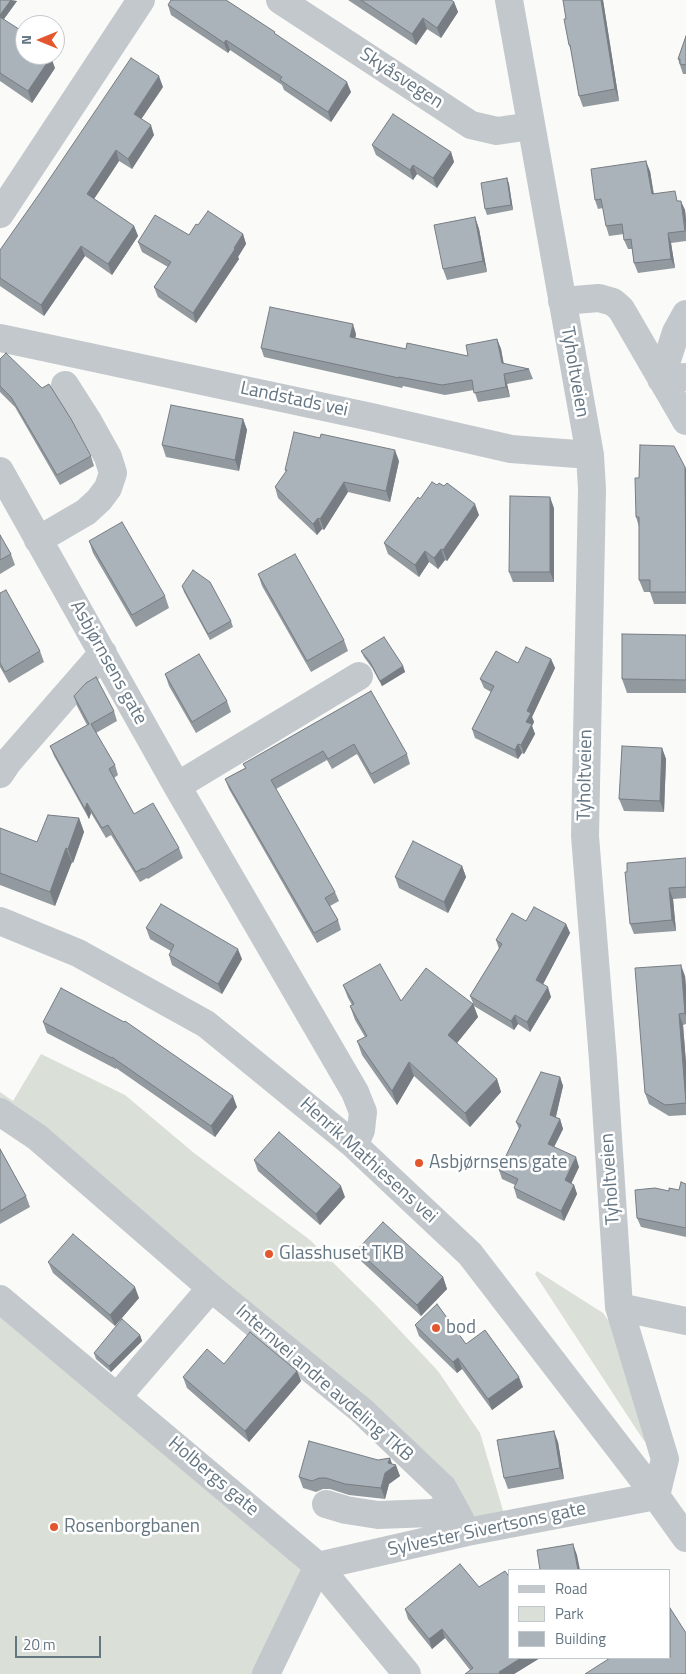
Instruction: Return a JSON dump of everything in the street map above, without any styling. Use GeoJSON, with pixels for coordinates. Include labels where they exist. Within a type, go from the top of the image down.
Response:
{"type":"FeatureCollection","features":[{"type":"Feature","properties":{"kind":"street"},"geometry":{"type":"LineString","coordinates":[[0,214],[141,0]]}},
{"type":"Feature","properties":{"kind":"street","name":"Skyåsvegen"},"geometry":{"type":"LineString","coordinates":[[280,0],[471,125],[497,132],[531,126]]}},
{"type":"Feature","properties":{"kind":"street","name":"Tyholtveien"},"geometry":{"type":"LineString","coordinates":[[509,0],[590,456],[592,499],[585,836],[604,1070],[619,1307],[665,1459],[656,1496]]}},
{"type":"Feature","properties":{"kind":"street"},"geometry":{"type":"LineString","coordinates":[[562,301],[600,298],[613,302],[621,309],[673,378],[686,421]]}},
{"type":"Feature","properties":{"kind":"street"},"geometry":{"type":"LineString","coordinates":[[673,378],[676,332],[686,314]]}},
{"type":"Feature","properties":{"kind":"street","name":"Landstads vei"},"geometry":{"type":"LineString","coordinates":[[0,338],[342,410],[511,449],[590,456]]}},
{"type":"Feature","properties":{"kind":"street"},"geometry":{"type":"LineString","coordinates":[[38,540],[86,512],[108,488],[113,473],[108,457],[65,385]]}},
{"type":"Feature","properties":{"kind":"street","name":"Asbjørnsens gate"},"geometry":{"type":"LineString","coordinates":[[0,471],[176,786],[355,1092],[362,1112],[361,1130],[354,1145]]}},
{"type":"Feature","properties":{"kind":"street"},"geometry":{"type":"LineString","coordinates":[[0,774],[8,762],[102,653]]}},
{"type":"Feature","properties":{"kind":"street"},"geometry":{"type":"LineString","coordinates":[[176,786],[359,676]]}},
{"type":"Feature","properties":{"kind":"street","name":"Henrik Mathiesens vei"},"geometry":{"type":"LineString","coordinates":[[0,921],[78,953],[206,1024],[354,1145],[470,1254],[656,1496]]}},
{"type":"Feature","properties":{"kind":"street","name":"Internvei andre avdeling TKB"},"geometry":{"type":"LineString","coordinates":[[0,1112],[37,1137],[211,1288],[361,1410],[443,1488],[467,1532]]}},
{"type":"Feature","properties":{"kind":"street"},"geometry":{"type":"LineString","coordinates":[[117,1398],[211,1288]]}},
{"type":"Feature","properties":{"kind":"street","name":"Holbergs gate"},"geometry":{"type":"LineString","coordinates":[[0,1299],[318,1566],[407,1674]]}},
{"type":"Feature","properties":{"kind":"street"},"geometry":{"type":"LineString","coordinates":[[619,1307],[686,1321]]}},
{"type":"Feature","properties":{"kind":"street"},"geometry":{"type":"LineString","coordinates":[[656,1496],[686,1538]]}},
{"type":"Feature","properties":{"kind":"street","name":"Sylvester Sivertsons gate"},"geometry":{"type":"LineString","coordinates":[[318,1566],[467,1532],[656,1496]]}},
{"type":"Feature","properties":{"kind":"street"},"geometry":{"type":"LineString","coordinates":[[326,1504],[346,1510],[378,1515],[432,1513],[454,1508]]}},
{"type":"Feature","properties":{"kind":"street"},"geometry":{"type":"LineString","coordinates":[[266,1674],[318,1566]]}},
{"type":"Feature","properties":{"kind":"green space"},"geometry":{"type":"Polygon","coordinates":[[[41,1054],[125,1095],[194,1153],[310,1240],[377,1306],[438,1371],[480,1433],[507,1524],[467,1532],[443,1488],[0,1112],[0,1092],[13,1101],[41,1054]]]}},
{"type":"Feature","properties":{"kind":"green space"},"geometry":{"type":"Polygon","coordinates":[[[537,1271],[603,1313],[611,1324],[646,1440],[644,1441],[535,1274],[537,1271]]]}},
{"type":"Feature","properties":{"kind":"green space"},"geometry":{"type":"Polygon","coordinates":[[[0,1299],[318,1566],[266,1674],[0,1674],[0,1299]]]}},
{"type":"Feature","properties":{"kind":"building"},"geometry":{"type":"Polygon","coordinates":[[[0,0],[11,0],[0,15],[0,0]]]}},
{"type":"Feature","properties":{"kind":"building"},"geometry":{"type":"Polygon","coordinates":[[[171,0],[226,0],[347,82],[328,112],[280,80],[282,77],[226,40],[224,43],[168,5],[171,0]]]}},
{"type":"Feature","properties":{"kind":"building"},"geometry":{"type":"Polygon","coordinates":[[[361,0],[451,0],[454,2],[437,28],[423,18],[412,34],[361,0]]]}},
{"type":"Feature","properties":{"kind":"building"},"geometry":{"type":"Polygon","coordinates":[[[563,0],[601,0],[615,89],[579,96],[564,19],[566,19],[563,0]]]}},
{"type":"Feature","properties":{"kind":"building"},"geometry":{"type":"Polygon","coordinates":[[[0,17],[15,27],[15,65],[46,65],[28,91],[0,73],[0,17]]]}},
{"type":"Feature","properties":{"kind":"building"},"geometry":{"type":"Polygon","coordinates":[[[686,36],[686,65],[680,64],[680,59],[678,59],[686,36]]]}},
{"type":"Feature","properties":{"kind":"building"},"geometry":{"type":"Polygon","coordinates":[[[131,58],[159,76],[134,114],[151,125],[128,159],[116,150],[87,194],[134,226],[108,264],[81,246],[41,305],[0,278],[0,250],[131,58]]]}},
{"type":"Feature","properties":{"kind":"building"},"geometry":{"type":"Polygon","coordinates":[[[393,114],[451,152],[433,178],[413,165],[410,170],[372,145],[393,114]]]}},
{"type":"Feature","properties":{"kind":"building"},"geometry":{"type":"Polygon","coordinates":[[[646,161],[652,194],[675,191],[677,201],[681,201],[685,231],[668,233],[671,259],[634,263],[631,239],[624,240],[622,224],[606,226],[601,199],[595,200],[591,169],[646,161]]]}},
{"type":"Feature","properties":{"kind":"building"},"geometry":{"type":"Polygon","coordinates":[[[507,178],[511,205],[485,209],[481,183],[507,178]]]}},
{"type":"Feature","properties":{"kind":"building"},"geometry":{"type":"Polygon","coordinates":[[[208,211],[243,234],[193,313],[154,287],[171,262],[138,242],[155,215],[189,235],[208,211]]]}},
{"type":"Feature","properties":{"kind":"building"},"geometry":{"type":"Polygon","coordinates":[[[475,217],[483,261],[443,269],[434,225],[475,217]]]}},
{"type":"Feature","properties":{"kind":"building"},"geometry":{"type":"Polygon","coordinates":[[[270,307],[353,324],[350,337],[406,349],[407,343],[468,356],[466,345],[497,339],[502,363],[529,369],[504,374],[506,387],[474,393],[472,380],[442,385],[399,378],[261,348],[270,307]]]}},
{"type":"Feature","properties":{"kind":"building"},"geometry":{"type":"Polygon","coordinates":[[[6,353],[42,388],[49,384],[91,456],[57,475],[11,397],[0,386],[0,359],[6,353]]]}},
{"type":"Feature","properties":{"kind":"building"},"geometry":{"type":"Polygon","coordinates":[[[171,405],[243,419],[235,460],[162,445],[171,405]]]}},
{"type":"Feature","properties":{"kind":"building"},"geometry":{"type":"Polygon","coordinates":[[[294,432],[320,438],[321,434],[395,450],[386,491],[344,482],[320,519],[318,518],[313,524],[275,487],[287,470],[285,470],[294,432]]]}},
{"type":"Feature","properties":{"kind":"building"},"geometry":{"type":"Polygon","coordinates":[[[640,445],[674,446],[685,467],[686,592],[650,592],[650,580],[639,580],[639,517],[636,517],[635,478],[639,478],[640,445]]]}},
{"type":"Feature","properties":{"kind":"building"},"geometry":{"type":"Polygon","coordinates":[[[432,482],[444,486],[447,483],[475,504],[443,550],[441,549],[434,558],[425,551],[415,565],[384,543],[418,497],[420,499],[432,482]]]}},
{"type":"Feature","properties":{"kind":"building"},"geometry":{"type":"Polygon","coordinates":[[[510,496],[550,497],[550,572],[509,572],[510,496]]]}},
{"type":"Feature","properties":{"kind":"building"},"geometry":{"type":"Polygon","coordinates":[[[122,522],[165,596],[132,615],[89,541],[122,522]]]}},
{"type":"Feature","properties":{"kind":"building"},"geometry":{"type":"Polygon","coordinates":[[[0,535],[11,554],[0,560],[0,535]]]}},
{"type":"Feature","properties":{"kind":"building"},"geometry":{"type":"Polygon","coordinates":[[[295,554],[344,640],[307,661],[258,574],[295,554]]]}},
{"type":"Feature","properties":{"kind":"building"},"geometry":{"type":"Polygon","coordinates":[[[193,570],[210,582],[231,621],[208,634],[182,586],[193,570]]]}},
{"type":"Feature","properties":{"kind":"building"},"geometry":{"type":"Polygon","coordinates":[[[6,590],[40,651],[5,672],[0,663],[0,593],[6,590]]]}},
{"type":"Feature","properties":{"kind":"building"},"geometry":{"type":"Polygon","coordinates":[[[622,634],[686,635],[686,680],[622,679],[622,634]]]}},
{"type":"Feature","properties":{"kind":"building"},"geometry":{"type":"Polygon","coordinates":[[[384,637],[403,666],[380,681],[370,662],[361,651],[384,637]]]}},
{"type":"Feature","properties":{"kind":"building"},"geometry":{"type":"Polygon","coordinates":[[[526,647],[551,659],[527,711],[531,713],[526,722],[532,724],[521,745],[518,744],[515,750],[472,729],[494,686],[480,679],[496,651],[518,663],[526,647]]]}},
{"type":"Feature","properties":{"kind":"building"},"geometry":{"type":"Polygon","coordinates":[[[199,654],[227,701],[192,722],[165,674],[199,654]]]}},
{"type":"Feature","properties":{"kind":"building"},"geometry":{"type":"Polygon","coordinates":[[[96,677],[114,711],[91,724],[115,765],[109,769],[134,814],[153,803],[179,848],[136,872],[108,825],[102,828],[87,803],[85,809],[50,746],[89,724],[74,696],[86,683],[96,677]]]}},
{"type":"Feature","properties":{"kind":"building"},"geometry":{"type":"Polygon","coordinates":[[[371,691],[407,754],[371,774],[354,744],[328,759],[323,751],[271,780],[335,892],[325,898],[338,920],[314,933],[225,779],[246,768],[243,764],[371,691]]]}},
{"type":"Feature","properties":{"kind":"building"},"geometry":{"type":"Polygon","coordinates":[[[622,746],[662,748],[660,801],[619,799],[622,746]]]}},
{"type":"Feature","properties":{"kind":"building"},"geometry":{"type":"Polygon","coordinates":[[[48,815],[79,818],[50,892],[0,873],[0,828],[37,842],[48,815]]]}},
{"type":"Feature","properties":{"kind":"building"},"geometry":{"type":"Polygon","coordinates":[[[413,841],[462,866],[444,902],[395,877],[413,841]]]}},
{"type":"Feature","properties":{"kind":"building"},"geometry":{"type":"Polygon","coordinates":[[[686,858],[686,887],[669,888],[672,920],[630,924],[625,872],[627,872],[627,863],[686,858]]]}},
{"type":"Feature","properties":{"kind":"building"},"geometry":{"type":"Polygon","coordinates":[[[161,904],[238,949],[218,984],[169,955],[174,945],[146,928],[161,904]]]}},
{"type":"Feature","properties":{"kind":"building"},"geometry":{"type":"Polygon","coordinates":[[[534,907],[566,924],[536,980],[548,987],[527,1022],[515,1015],[511,1021],[470,996],[502,944],[496,940],[512,913],[526,921],[534,907]]]}},
{"type":"Feature","properties":{"kind":"building"},"geometry":{"type":"Polygon","coordinates":[[[380,964],[401,1001],[426,968],[473,1004],[448,1035],[497,1079],[465,1113],[409,1062],[392,1091],[357,1041],[367,1036],[350,1006],[354,1004],[343,985],[380,964]]]}},
{"type":"Feature","properties":{"kind":"building"},"geometry":{"type":"Polygon","coordinates":[[[681,965],[685,1013],[679,1014],[686,1103],[665,1105],[645,1093],[635,968],[681,965]]]}},
{"type":"Feature","properties":{"kind":"building"},"geometry":{"type":"Polygon","coordinates":[[[61,988],[125,1021],[233,1096],[211,1126],[112,1057],[43,1022],[61,988]]]}},
{"type":"Feature","properties":{"kind":"building"},"geometry":{"type":"Polygon","coordinates":[[[541,1072],[560,1077],[550,1115],[560,1119],[548,1144],[576,1157],[565,1180],[574,1185],[561,1211],[514,1188],[518,1179],[499,1170],[521,1125],[516,1122],[541,1072]]]}},
{"type":"Feature","properties":{"kind":"building"},"geometry":{"type":"Polygon","coordinates":[[[279,1132],[341,1186],[316,1214],[254,1160],[279,1132]]]}},
{"type":"Feature","properties":{"kind":"building"},"geometry":{"type":"Polygon","coordinates":[[[0,1149],[26,1196],[0,1211],[0,1149]]]}},
{"type":"Feature","properties":{"kind":"building"},"geometry":{"type":"Polygon","coordinates":[[[681,1182],[686,1184],[686,1228],[637,1218],[635,1190],[655,1188],[669,1191],[669,1188],[679,1190],[681,1182]]]}},
{"type":"Feature","properties":{"kind":"building"},"geometry":{"type":"Polygon","coordinates":[[[383,1222],[443,1277],[417,1305],[357,1250],[383,1222]]]}},
{"type":"Feature","properties":{"kind":"building"},"geometry":{"type":"Polygon","coordinates":[[[73,1234],[135,1287],[110,1315],[48,1262],[73,1234]]]}},
{"type":"Feature","properties":{"kind":"building"},"geometry":{"type":"Polygon","coordinates":[[[437,1304],[466,1344],[485,1330],[519,1377],[488,1399],[458,1358],[453,1362],[415,1325],[437,1304]]]}},
{"type":"Feature","properties":{"kind":"building"},"geometry":{"type":"Polygon","coordinates":[[[122,1319],[140,1335],[109,1366],[94,1353],[122,1319]]]}},
{"type":"Feature","properties":{"kind":"building"},"geometry":{"type":"Polygon","coordinates":[[[250,1332],[297,1371],[245,1431],[183,1377],[207,1349],[224,1364],[250,1332]]]}},
{"type":"Feature","properties":{"kind":"building"},"geometry":{"type":"Polygon","coordinates":[[[554,1431],[560,1468],[504,1478],[497,1440],[554,1431]]]}},
{"type":"Feature","properties":{"kind":"building"},"geometry":{"type":"Polygon","coordinates":[[[309,1441],[378,1460],[390,1458],[388,1463],[396,1465],[385,1473],[381,1488],[345,1484],[326,1478],[312,1481],[299,1477],[309,1441]]]}},
{"type":"Feature","properties":{"kind":"building"},"geometry":{"type":"Polygon","coordinates":[[[573,1544],[578,1569],[540,1569],[537,1550],[573,1544]]]}},
{"type":"Feature","properties":{"kind":"building"},"geometry":{"type":"Polygon","coordinates":[[[460,1564],[479,1587],[505,1571],[508,1575],[508,1659],[519,1659],[499,1672],[500,1674],[465,1674],[473,1668],[442,1629],[429,1639],[405,1609],[460,1564]]]}},
{"type":"Feature","properties":{"kind":"building"},"geometry":{"type":"Polygon","coordinates":[[[671,1610],[686,1633],[686,1674],[585,1674],[608,1659],[671,1659],[671,1610]]]}},
{"type":"Feature","properties":{"kind":"place","name":"Asbjørnsens gate"},"geometry":{"type":"Point","coordinates":[419,1163]}},
{"type":"Feature","properties":{"kind":"place","name":"Glasshuset TKB"},"geometry":{"type":"Point","coordinates":[269,1254]}},
{"type":"Feature","properties":{"kind":"place","name":"bod"},"geometry":{"type":"Point","coordinates":[436,1328]}},
{"type":"Feature","properties":{"kind":"place","name":"Rosenborgbanen"},"geometry":{"type":"Point","coordinates":[54,1527]}}]}
